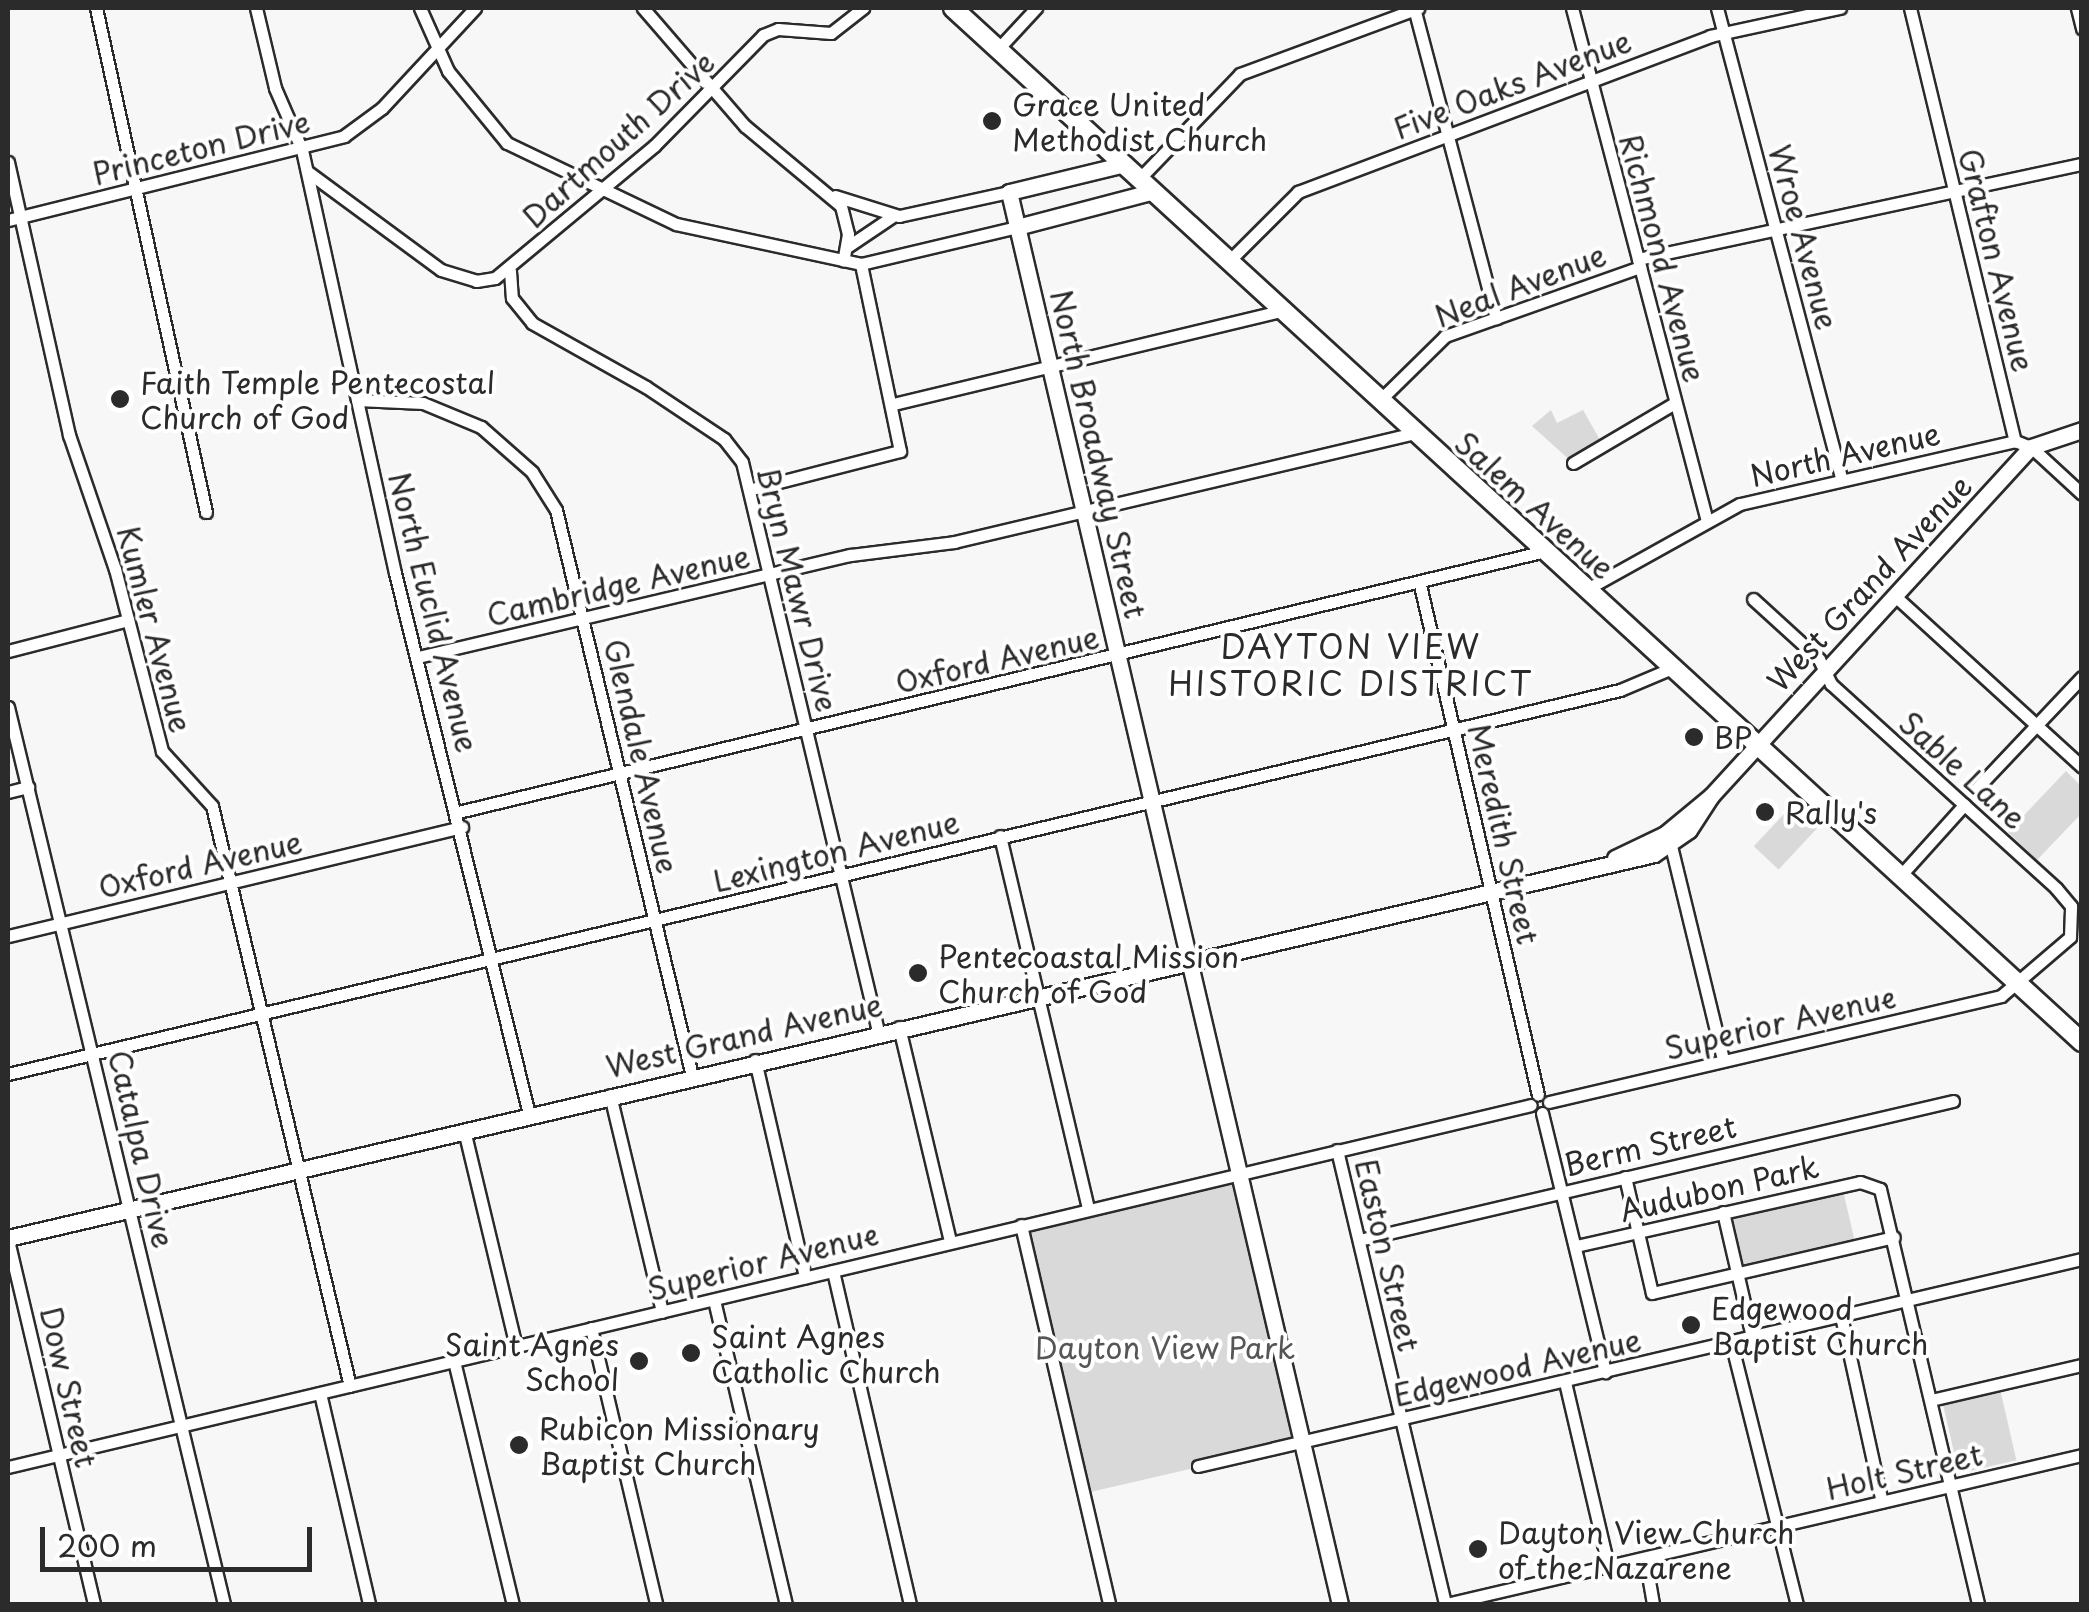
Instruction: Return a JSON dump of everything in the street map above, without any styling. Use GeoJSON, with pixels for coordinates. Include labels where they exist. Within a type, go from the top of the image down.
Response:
{"type":"FeatureCollection","features":[{"type":"Feature","properties":{"kind":"main road","name":"Salem Avenue"},"geometry":{"type":"LineString","coordinates":[[953,8],[2082,1042]]}},
{"type":"Feature","properties":{"kind":"street"},"geometry":{"type":"LineString","coordinates":[[96,8],[206,512]]}},
{"type":"Feature","properties":{"kind":"street","name":"North Euclid Avenue"},"geometry":{"type":"LineString","coordinates":[[256,8],[275,88],[302,150],[357,400],[529,1114]]}},
{"type":"Feature","properties":{"kind":"street"},"geometry":{"type":"LineString","coordinates":[[420,8],[437,50],[473,108],[507,143],[600,192],[707,234],[845,254],[860,264],[902,443],[894,455],[752,489]]}},
{"type":"Feature","properties":{"kind":"street","name":"Princeton Drive"},"geometry":{"type":"LineString","coordinates":[[14,218],[302,150],[370,119],[476,8]]}},
{"type":"Feature","properties":{"kind":"street"},"geometry":{"type":"LineString","coordinates":[[644,8],[714,91],[775,154],[831,195],[893,216]]}},
{"type":"Feature","properties":{"kind":"street","name":"Dartmouth Drive"},"geometry":{"type":"LineString","coordinates":[[510,271],[714,91],[771,30],[831,33],[863,8]]}},
{"type":"Feature","properties":{"kind":"street"},"geometry":{"type":"LineString","coordinates":[[998,49],[1036,8]]}},
{"type":"Feature","properties":{"kind":"street"},"geometry":{"type":"LineString","coordinates":[[860,264],[1126,202],[1147,185],[1240,74],[1415,8],[1496,318]]}},
{"type":"Feature","properties":{"kind":"street","name":"Richmond Avenue"},"geometry":{"type":"LineString","coordinates":[[1572,8],[1707,521]]}},
{"type":"Feature","properties":{"kind":"street","name":"Wroe Avenue"},"geometry":{"type":"LineString","coordinates":[[1718,8],[1842,480]]}},
{"type":"Feature","properties":{"kind":"street","name":"Five Oaks Avenue"},"geometry":{"type":"LineString","coordinates":[[1229,261],[1298,192],[1724,33],[1840,8]]}},
{"type":"Feature","properties":{"kind":"street","name":"Grafton Avenue"},"geometry":{"type":"LineString","coordinates":[[1910,8],[2023,444]]}},
{"type":"Feature","properties":{"kind":"street"},"geometry":{"type":"LineString","coordinates":[[2076,8],[2082,28]]}},
{"type":"Feature","properties":{"kind":"street"},"geometry":{"type":"LineString","coordinates":[[1088,173],[1098,141]]}},
{"type":"Feature","properties":{"kind":"street","name":"Kumler Avenue"},"geometry":{"type":"LineString","coordinates":[[8,162],[14,218],[69,434],[128,620],[164,756],[208,798],[350,1386]]}},
{"type":"Feature","properties":{"kind":"street"},"geometry":{"type":"LineString","coordinates":[[845,254],[893,216],[1124,164]]}},
{"type":"Feature","properties":{"kind":"street","name":"Neal Avenue"},"geometry":{"type":"LineString","coordinates":[[1381,399],[1438,340],[1639,263],[2082,164]]}},
{"type":"Feature","properties":{"kind":"street"},"geometry":{"type":"LineString","coordinates":[[307,172],[440,270],[476,281],[510,271]]}},
{"type":"Feature","properties":{"kind":"street","name":"North Broadway Street"},"geometry":{"type":"LineString","coordinates":[[1009,192],[1340,1604]]}},
{"type":"Feature","properties":{"kind":"street"},"geometry":{"type":"LineString","coordinates":[[831,195],[846,221],[845,254]]}},
{"type":"Feature","properties":{"kind":"street","name":"Bryn Mawr Drive"},"geometry":{"type":"LineString","coordinates":[[510,271],[512,298],[532,323],[718,435],[736,453],[752,489],[878,1032]]}},
{"type":"Feature","properties":{"kind":"street"},"geometry":{"type":"LineString","coordinates":[[893,404],[1284,310]]}},
{"type":"Feature","properties":{"kind":"street","name":"Glendale Avenue"},"geometry":{"type":"LineString","coordinates":[[357,400],[435,407],[481,427],[516,455],[556,510],[692,1076]]}},
{"type":"Feature","properties":{"kind":"street"},"geometry":{"type":"LineString","coordinates":[[1573,464],[1676,403]]}},
{"type":"Feature","properties":{"kind":"street","name":"West Grand Avenue"},"geometry":{"type":"LineString","coordinates":[[8,1239],[1672,846],[1824,671],[1896,597],[2023,444],[2082,430]]}},
{"type":"Feature","properties":{"kind":"street","name":"Cambridge Avenue"},"geometry":{"type":"LineString","coordinates":[[418,657],[772,574],[1084,511],[1415,433]]}},
{"type":"Feature","properties":{"kind":"street"},"geometry":{"type":"LineString","coordinates":[[2023,444],[2082,494]]}},
{"type":"Feature","properties":{"kind":"street","name":"North Avenue"},"geometry":{"type":"LineString","coordinates":[[1586,589],[1707,521],[1756,499],[2023,444]]}},
{"type":"Feature","properties":{"kind":"street","name":"Oxford Avenue"},"geometry":{"type":"LineString","coordinates":[[458,812],[1420,586],[1545,551]]}},
{"type":"Feature","properties":{"kind":"street","name":"Meredith Street"},"geometry":{"type":"LineString","coordinates":[[1420,586],[1605,1372]]}},
{"type":"Feature","properties":{"kind":"street"},"geometry":{"type":"LineString","coordinates":[[1896,597],[2082,767]]}},
{"type":"Feature","properties":{"kind":"street","name":"Sable Lane"},"geometry":{"type":"LineString","coordinates":[[1753,599],[2071,906],[2070,937],[2020,985]]}},
{"type":"Feature","properties":{"kind":"street"},"geometry":{"type":"LineString","coordinates":[[8,651],[128,620]]}},
{"type":"Feature","properties":{"kind":"street","name":"Lexington Avenue"},"geometry":{"type":"LineString","coordinates":[[8,1074],[1648,684],[1672,668]]}},
{"type":"Feature","properties":{"kind":"street"},"geometry":{"type":"LineString","coordinates":[[1976,790],[2082,677]]}},
{"type":"Feature","properties":{"kind":"street","name":"Catalpa Drive"},"geometry":{"type":"LineString","coordinates":[[8,707],[63,922],[224,1604]]}},
{"type":"Feature","properties":{"kind":"street"},"geometry":{"type":"LineString","coordinates":[[8,792],[28,787]]}},
{"type":"Feature","properties":{"kind":"street","name":"West Grand Avenue"},"geometry":{"type":"LineString","coordinates":[[1611,860],[1665,834],[1712,796]]}},
{"type":"Feature","properties":{"kind":"street"},"geometry":{"type":"LineString","coordinates":[[1900,876],[1964,805]]}},
{"type":"Feature","properties":{"kind":"street","name":"Oxford Avenue"},"geometry":{"type":"LineString","coordinates":[[8,936],[462,827]]}},
{"type":"Feature","properties":{"kind":"street"},"geometry":{"type":"LineString","coordinates":[[1000,836],[1088,1208]]}},
{"type":"Feature","properties":{"kind":"street"},"geometry":{"type":"LineString","coordinates":[[1672,846],[1723,1060]]}},
{"type":"Feature","properties":{"kind":"street","name":"Superior Avenue"},"geometry":{"type":"LineString","coordinates":[[8,1467],[1088,1208],[2000,996],[2020,985]]}},
{"type":"Feature","properties":{"kind":"street"},"geometry":{"type":"LineString","coordinates":[[899,1027],[950,1241]]}},
{"type":"Feature","properties":{"kind":"street"},"geometry":{"type":"LineString","coordinates":[[754,1060],[804,1277]]}},
{"type":"Feature","properties":{"kind":"street"},"geometry":{"type":"LineString","coordinates":[[610,1095],[662,1312]]}},
{"type":"Feature","properties":{"kind":"street","name":"Berm Street"},"geometry":{"type":"LineString","coordinates":[[1359,1240],[1953,1101]]}},
{"type":"Feature","properties":{"kind":"street"},"geometry":{"type":"LineString","coordinates":[[464,1130],[516,1346]]}},
{"type":"Feature","properties":{"kind":"street","name":"Easton Street"},"geometry":{"type":"LineString","coordinates":[[1337,1150],[1445,1604]]}},
{"type":"Feature","properties":{"kind":"street"},"geometry":{"type":"LineString","coordinates":[[1625,1177],[1652,1293],[1894,1237],[1978,1604]]}},
{"type":"Feature","properties":{"kind":"street","name":"Audubon Park"},"geometry":{"type":"LineString","coordinates":[[1576,1246],[1872,1183],[1884,1197],[1894,1237]]}},
{"type":"Feature","properties":{"kind":"street"},"geometry":{"type":"LineString","coordinates":[[1724,1212],[1752,1337]]}},
{"type":"Feature","properties":{"kind":"street"},"geometry":{"type":"LineString","coordinates":[[1021,1225],[1109,1604]]}},
{"type":"Feature","properties":{"kind":"street","name":"Dow Street"},"geometry":{"type":"LineString","coordinates":[[8,1239],[94,1604]]}},
{"type":"Feature","properties":{"kind":"street","name":"Edgewood Avenue"},"geometry":{"type":"LineString","coordinates":[[1198,1466],[2082,1259]]}},
{"type":"Feature","properties":{"kind":"street"},"geometry":{"type":"LineString","coordinates":[[833,1270],[910,1604]]}},
{"type":"Feature","properties":{"kind":"street"},"geometry":{"type":"LineString","coordinates":[[714,1300],[786,1604]]}},
{"type":"Feature","properties":{"kind":"street"},"geometry":{"type":"LineString","coordinates":[[1841,1316],[1882,1502]]}},
{"type":"Feature","properties":{"kind":"street"},"geometry":{"type":"LineString","coordinates":[[591,1328],[656,1604]]}},
{"type":"Feature","properties":{"kind":"street"},"geometry":{"type":"LineString","coordinates":[[1731,1342],[1798,1604]]}},
{"type":"Feature","properties":{"kind":"street"},"geometry":{"type":"LineString","coordinates":[[454,1360],[512,1604]]}},
{"type":"Feature","properties":{"kind":"street"},"geometry":{"type":"LineString","coordinates":[[1931,1400],[2082,1365]]}},
{"type":"Feature","properties":{"kind":"street"},"geometry":{"type":"LineString","coordinates":[[1564,1382],[1608,1566]]}},
{"type":"Feature","properties":{"kind":"street"},"geometry":{"type":"LineString","coordinates":[[320,1393],[368,1604]]}},
{"type":"Feature","properties":{"kind":"street","name":"Holt Street"},"geometry":{"type":"LineString","coordinates":[[1445,1604],[2082,1455]]}},
{"type":"Feature","properties":{"kind":"street"},"geometry":{"type":"LineString","coordinates":[[1645,1558],[1653,1604]]}},
{"type":"Feature","properties":{"kind":"green space"},"geometry":{"type":"Polygon","coordinates":[[[1551,410],[1557,423],[1583,410],[1603,445],[1573,463],[1532,426],[1551,410]]]}},
{"type":"Feature","properties":{"kind":"green space"},"geometry":{"type":"Polygon","coordinates":[[[2066,771],[2081,786],[2081,814],[2037,860],[2008,832],[2066,771]]]}},
{"type":"Feature","properties":{"kind":"green space"},"geometry":{"type":"Polygon","coordinates":[[[1796,801],[1821,824],[1779,870],[1754,846],[1796,801]]]}},
{"type":"Feature","properties":{"kind":"green space","name":"Dayton View Park"},"geometry":{"type":"Polygon","coordinates":[[[1241,1174],[1303,1443],[1083,1494],[1021,1225],[1241,1174]]]}},
{"type":"Feature","properties":{"kind":"green space"},"geometry":{"type":"Polygon","coordinates":[[[1842,1186],[1855,1243],[1739,1270],[1726,1213],[1842,1186]]]}},
{"type":"Feature","properties":{"kind":"green space"},"geometry":{"type":"Polygon","coordinates":[[[2000,1389],[2016,1460],[1959,1473],[1943,1402],[2000,1389]]]}},
{"type":"Feature","properties":{"kind":"place","name":"Grace United Methodist Church"},"geometry":{"type":"Point","coordinates":[992,121]}},
{"type":"Feature","properties":{"kind":"place","name":"Faith Temple Pentecostal Church of God"},"geometry":{"type":"Point","coordinates":[120,399]}},
{"type":"Feature","properties":{"kind":"place","name":"BP"},"geometry":{"type":"Point","coordinates":[1694,737]}},
{"type":"Feature","properties":{"kind":"place","name":"Rally's"},"geometry":{"type":"Point","coordinates":[1765,812]}},
{"type":"Feature","properties":{"kind":"place","name":"Pentecoastal Mission Church of God"},"geometry":{"type":"Point","coordinates":[918,973]}},
{"type":"Feature","properties":{"kind":"place","name":"Edgewood Baptist Church"},"geometry":{"type":"Point","coordinates":[1691,1325]}},
{"type":"Feature","properties":{"kind":"place","name":"Saint Agnes Catholic Church"},"geometry":{"type":"Point","coordinates":[691,1353]}},
{"type":"Feature","properties":{"kind":"place","name":"Saint Agnes School"},"geometry":{"type":"Point","coordinates":[639,1361]}},
{"type":"Feature","properties":{"kind":"place","name":"Rubicon Missionary Baptist Church"},"geometry":{"type":"Point","coordinates":[519,1445]}},
{"type":"Feature","properties":{"kind":"place","name":"Dayton View Church of the Nazarene"},"geometry":{"type":"Point","coordinates":[1478,1549]}},
{"type":"Feature","properties":{"kind":"district","name":"DAYTON VIEW HISTORIC DISTRICT"},"geometry":{"type":"Point","coordinates":[1351,666]}}]}
